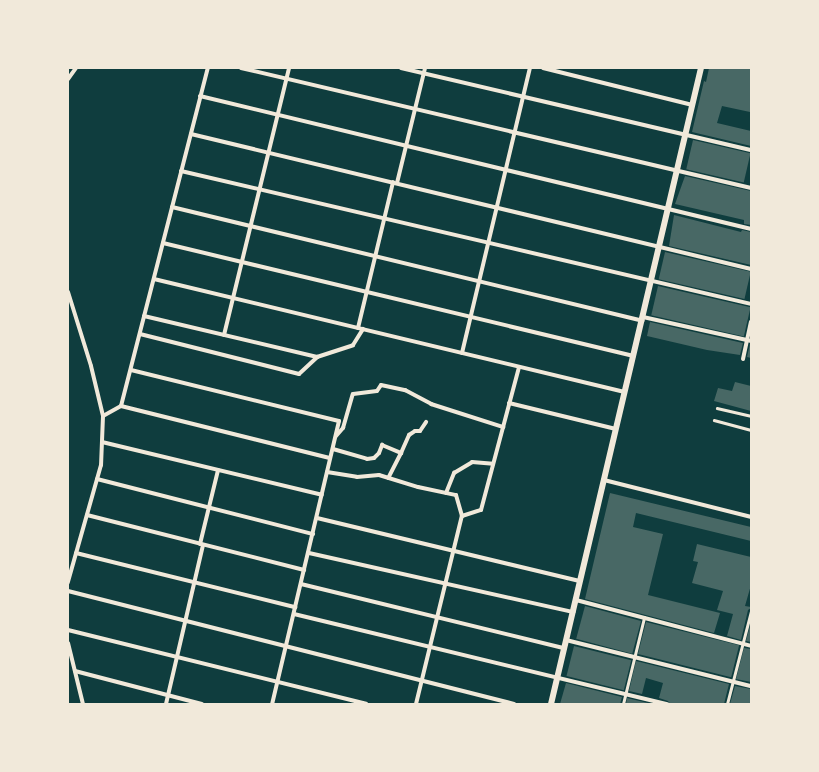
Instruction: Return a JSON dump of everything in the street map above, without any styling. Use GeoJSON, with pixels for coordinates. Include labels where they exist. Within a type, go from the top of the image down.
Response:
{"type":"FeatureCollection","features":[{"type":"Feature","properties":{"kind":"street"},"geometry":{"type":"LineString","coordinates":[[68,79],[76,68]]}},
{"type":"Feature","properties":{"kind":"street"},"geometry":{"type":"LineString","coordinates":[[122,406],[208,68]]}},
{"type":"Feature","properties":{"kind":"street"},"geometry":{"type":"LineString","coordinates":[[241,68],[751,188]]}},
{"type":"Feature","properties":{"kind":"street"},"geometry":{"type":"LineString","coordinates":[[224,335],[289,68]]}},
{"type":"Feature","properties":{"kind":"street"},"geometry":{"type":"LineString","coordinates":[[401,68],[685,136],[751,150]]}},
{"type":"Feature","properties":{"kind":"street"},"geometry":{"type":"LineString","coordinates":[[358,328],[384,219],[406,146],[425,68]]}},
{"type":"Feature","properties":{"kind":"street"},"geometry":{"type":"LineString","coordinates":[[462,353],[530,68]]}},
{"type":"Feature","properties":{"kind":"street"},"geometry":{"type":"LineString","coordinates":[[543,68],[692,105]]}},
{"type":"Feature","properties":{"kind":"street"},"geometry":{"type":"LineString","coordinates":[[551,704],[652,282],[701,68]]}},
{"type":"Feature","properties":{"kind":"street"},"geometry":{"type":"LineString","coordinates":[[200,96],[751,229]]}},
{"type":"Feature","properties":{"kind":"street"},"geometry":{"type":"LineString","coordinates":[[191,134],[751,269]]}},
{"type":"Feature","properties":{"kind":"street"},"geometry":{"type":"LineString","coordinates":[[182,171],[751,304]]}},
{"type":"Feature","properties":{"kind":"street"},"geometry":{"type":"LineString","coordinates":[[172,207],[479,282],[749,341]]}},
{"type":"Feature","properties":{"kind":"street"},"geometry":{"type":"LineString","coordinates":[[163,242],[634,356]]}},
{"type":"Feature","properties":{"kind":"street"},"geometry":{"type":"LineString","coordinates":[[154,279],[625,392]]}},
{"type":"Feature","properties":{"kind":"street"},"geometry":{"type":"LineString","coordinates":[[68,292],[91,366],[103,416],[100,465],[68,582]]}},
{"type":"Feature","properties":{"kind":"street"},"geometry":{"type":"LineString","coordinates":[[144,316],[317,357]]}},
{"type":"Feature","properties":{"kind":"street"},"geometry":{"type":"LineString","coordinates":[[743,359],[749,341],[751,322]]}},
{"type":"Feature","properties":{"kind":"street"},"geometry":{"type":"LineString","coordinates":[[140,334],[299,374],[317,357],[353,345],[363,329]]}},
{"type":"Feature","properties":{"kind":"street"},"geometry":{"type":"LineString","coordinates":[[462,516],[481,510],[519,367]]}},
{"type":"Feature","properties":{"kind":"street"},"geometry":{"type":"LineString","coordinates":[[131,370],[339,421],[272,704]]}},
{"type":"Feature","properties":{"kind":"street"},"geometry":{"type":"LineString","coordinates":[[336,436],[343,428],[353,394],[377,391],[381,385],[405,390],[431,404],[503,427]]}},
{"type":"Feature","properties":{"kind":"street"},"geometry":{"type":"LineString","coordinates":[[509,403],[616,430]]}},
{"type":"Feature","properties":{"kind":"street"},"geometry":{"type":"LineString","coordinates":[[103,416],[122,406],[330,458]]}},
{"type":"Feature","properties":{"kind":"street"},"geometry":{"type":"LineString","coordinates":[[388,478],[409,435],[415,431],[420,431],[426,422]]}},
{"type":"Feature","properties":{"kind":"street"},"geometry":{"type":"LineString","coordinates":[[102,442],[322,495]]}},
{"type":"Feature","properties":{"kind":"street"},"geometry":{"type":"LineString","coordinates":[[332,449],[367,459],[374,458],[379,453],[382,445],[401,453]]}},
{"type":"Feature","properties":{"kind":"street"},"geometry":{"type":"LineString","coordinates":[[446,493],[454,473],[472,462],[493,464]]}},
{"type":"Feature","properties":{"kind":"street"},"geometry":{"type":"LineString","coordinates":[[166,704],[194,582],[208,507],[218,470]]}},
{"type":"Feature","properties":{"kind":"street"},"geometry":{"type":"LineString","coordinates":[[327,472],[357,477],[379,475],[418,487],[456,495],[462,516],[416,704]]}},
{"type":"Feature","properties":{"kind":"street"},"geometry":{"type":"LineString","coordinates":[[97,479],[313,534]]}},
{"type":"Feature","properties":{"kind":"street"},"geometry":{"type":"LineString","coordinates":[[604,480],[751,517]]}},
{"type":"Feature","properties":{"kind":"street"},"geometry":{"type":"LineString","coordinates":[[87,515],[304,570]]}},
{"type":"Feature","properties":{"kind":"street"},"geometry":{"type":"LineString","coordinates":[[317,518],[580,581]]}},
{"type":"Feature","properties":{"kind":"street"},"geometry":{"type":"LineString","coordinates":[[76,553],[296,607]]}},
{"type":"Feature","properties":{"kind":"street"},"geometry":{"type":"LineString","coordinates":[[308,553],[573,612]]}},
{"type":"Feature","properties":{"kind":"street"},"geometry":{"type":"LineString","coordinates":[[301,584],[564,648]]}},
{"type":"Feature","properties":{"kind":"street"},"geometry":{"type":"LineString","coordinates":[[68,591],[514,704]]}},
{"type":"Feature","properties":{"kind":"street"},"geometry":{"type":"LineString","coordinates":[[576,600],[751,646]]}},
{"type":"Feature","properties":{"kind":"street"},"geometry":{"type":"LineString","coordinates":[[294,614],[666,704]]}},
{"type":"Feature","properties":{"kind":"street"},"geometry":{"type":"LineString","coordinates":[[68,630],[366,704]]}},
{"type":"Feature","properties":{"kind":"street"},"geometry":{"type":"LineString","coordinates":[[566,640],[751,686]]}},
{"type":"Feature","properties":{"kind":"street"},"geometry":{"type":"LineString","coordinates":[[68,643],[83,704]]}},
{"type":"Feature","properties":{"kind":"street"},"geometry":{"type":"LineString","coordinates":[[74,672],[202,704]]}},
{"type":"Feature","properties":{"kind":"lane"},"geometry":{"type":"LineString","coordinates":[[716,408],[751,416]]}},
{"type":"Feature","properties":{"kind":"lane"},"geometry":{"type":"LineString","coordinates":[[714,420],[751,430]]}},
{"type":"Feature","properties":{"kind":"lane"},"geometry":{"type":"LineString","coordinates":[[727,704],[751,611]]}},
{"type":"Feature","properties":{"kind":"lane"},"geometry":{"type":"LineString","coordinates":[[623,704],[644,618]]}},
{"type":"Feature","properties":{"kind":"building"},"geometry":{"type":"Polygon","coordinates":[[[709,68],[751,68],[750,112],[722,106],[717,123],[751,131],[751,146],[692,132],[704,81],[706,82],[709,68]]]}},
{"type":"Feature","properties":{"kind":"building"},"geometry":{"type":"Polygon","coordinates":[[[693,140],[750,153],[744,183],[686,169],[693,140]]]}},
{"type":"Feature","properties":{"kind":"building"},"geometry":{"type":"Polygon","coordinates":[[[685,176],[751,191],[751,225],[744,224],[744,220],[675,204],[685,176]]]}},
{"type":"Feature","properties":{"kind":"building"},"geometry":{"type":"Polygon","coordinates":[[[674,215],[741,232],[742,230],[751,232],[751,265],[669,246],[674,215]]]}},
{"type":"Feature","properties":{"kind":"building"},"geometry":{"type":"Polygon","coordinates":[[[665,252],[751,272],[744,299],[659,279],[665,252]]]}},
{"type":"Feature","properties":{"kind":"building"},"geometry":{"type":"Polygon","coordinates":[[[658,286],[751,307],[744,337],[651,315],[658,286]]]}},
{"type":"Feature","properties":{"kind":"building"},"geometry":{"type":"Polygon","coordinates":[[[650,322],[743,343],[740,355],[707,350],[647,336],[650,322]]]}},
{"type":"Feature","properties":{"kind":"building"},"geometry":{"type":"Polygon","coordinates":[[[751,344],[751,358],[747,357],[751,344]]]}},
{"type":"Feature","properties":{"kind":"building"},"geometry":{"type":"Polygon","coordinates":[[[735,382],[751,386],[751,411],[714,401],[718,388],[732,391],[735,382]]]}},
{"type":"Feature","properties":{"kind":"building"},"geometry":{"type":"Polygon","coordinates":[[[610,493],[751,527],[751,541],[636,513],[633,527],[663,534],[648,595],[720,613],[714,633],[585,599],[610,493]]]}},
{"type":"Feature","properties":{"kind":"building"},"geometry":{"type":"Polygon","coordinates":[[[697,544],[751,557],[751,585],[745,606],[751,608],[748,610],[741,640],[727,636],[733,614],[717,610],[723,591],[692,583],[698,562],[693,561],[697,544]]]}},
{"type":"Feature","properties":{"kind":"building"},"geometry":{"type":"Polygon","coordinates":[[[585,606],[641,621],[632,654],[576,639],[585,606]]]}},
{"type":"Feature","properties":{"kind":"building"},"geometry":{"type":"Polygon","coordinates":[[[646,622],[739,645],[731,677],[638,654],[646,622]]]}},
{"type":"Feature","properties":{"kind":"building"},"geometry":{"type":"Polygon","coordinates":[[[751,622],[751,642],[746,641],[751,622]]]}},
{"type":"Feature","properties":{"kind":"building"},"geometry":{"type":"Polygon","coordinates":[[[574,646],[631,660],[624,690],[567,676],[574,646]]]}},
{"type":"Feature","properties":{"kind":"building"},"geometry":{"type":"Polygon","coordinates":[[[744,648],[751,649],[751,682],[736,679],[744,648]]]}},
{"type":"Feature","properties":{"kind":"building"},"geometry":{"type":"Polygon","coordinates":[[[636,661],[729,684],[724,704],[670,704],[668,701],[659,698],[663,683],[646,678],[642,694],[629,691],[636,661]]]}},
{"type":"Feature","properties":{"kind":"building"},"geometry":{"type":"Polygon","coordinates":[[[566,683],[622,697],[620,704],[560,704],[566,683]]]}},
{"type":"Feature","properties":{"kind":"building"},"geometry":{"type":"Polygon","coordinates":[[[735,686],[751,689],[751,704],[730,704],[735,686]]]}},
{"type":"Feature","properties":{"kind":"building"},"geometry":{"type":"Polygon","coordinates":[[[627,698],[652,704],[626,704],[627,698]]]}}]}
